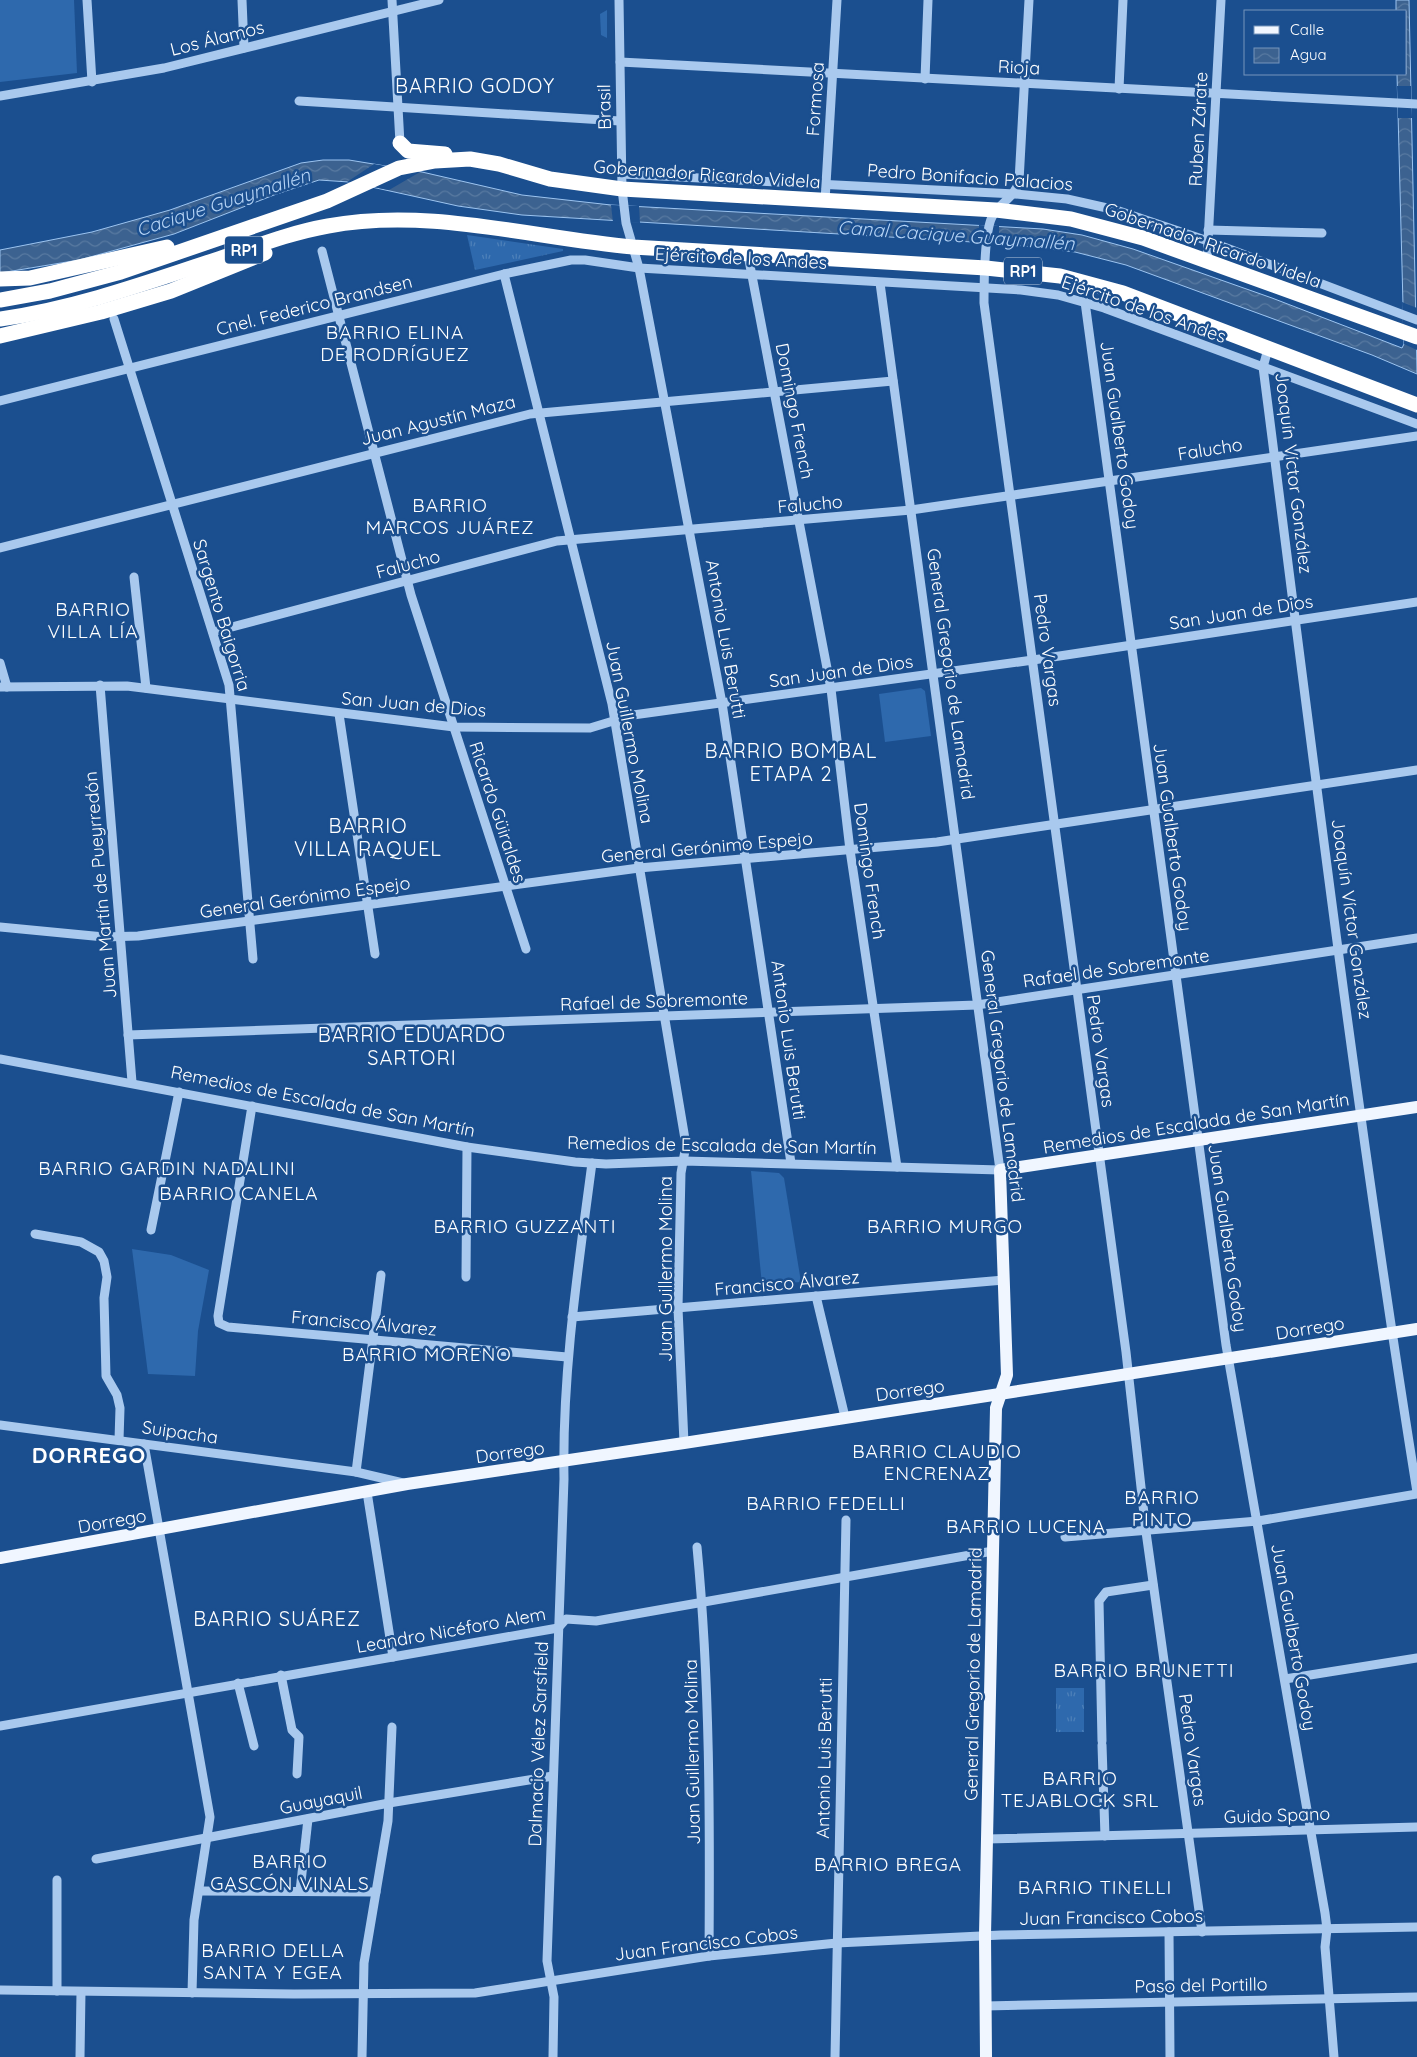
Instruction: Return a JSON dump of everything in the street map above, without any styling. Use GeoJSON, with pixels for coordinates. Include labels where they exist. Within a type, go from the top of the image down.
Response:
{"type":"FeatureCollection","features":[{"type":"Feature","properties":{"kind":"highway"},"geometry":{"type":"LineString","coordinates":[[400,143],[408,151],[455,154],[470,159]]}},
{"type":"Feature","properties":{"kind":"highway","name":"Gobernador Ricardo Videla"},"geometry":{"type":"LineString","coordinates":[[0,300],[50,292],[89,281],[327,201],[399,168],[435,160],[470,159],[499,164],[550,179],[621,182],[825,200],[996,210],[1050,216],[1095,224],[1207,260],[1410,334]]}},
{"type":"Feature","properties":{"kind":"highway","name":"RP1"},"geometry":{"type":"LineString","coordinates":[[0,319],[67,307],[293,234],[330,226],[381,221],[427,222],[482,226],[585,242],[633,247],[1022,271],[1093,284],[1123,293],[1417,405]]}},
{"type":"Feature","properties":{"kind":"highway"},"geometry":{"type":"LineString","coordinates":[[0,336],[101,312],[171,291],[330,226]]}},
{"type":"Feature","properties":{"kind":"highway"},"geometry":{"type":"LineString","coordinates":[[0,279],[30,278],[246,229]]}},
{"type":"Feature","properties":{"kind":"main road","name":"Remedios de Escalada de San Martín"},"geometry":{"type":"LineString","coordinates":[[1000,1170],[1099,1157],[1417,1107]]}},
{"type":"Feature","properties":{"kind":"main road","name":"General Gregorio de Lamadrid"},"geometry":{"type":"LineString","coordinates":[[986,2057],[987,1839],[996,1408],[1007,1375],[1000,1170]]}},
{"type":"Feature","properties":{"kind":"main road","name":"Dorrego"},"geometry":{"type":"LineString","coordinates":[[0,1558],[159,1531],[407,1484],[564,1462],[1417,1329]]}},
{"type":"Feature","properties":{"kind":"street"},"geometry":{"type":"LineString","coordinates":[[87,0],[92,82]]}},
{"type":"Feature","properties":{"kind":"street"},"geometry":{"type":"LineString","coordinates":[[242,0],[244,48]]}},
{"type":"Feature","properties":{"kind":"street"},"geometry":{"type":"LineString","coordinates":[[392,0],[400,143]]}},
{"type":"Feature","properties":{"kind":"street","name":"Los Álamos"},"geometry":{"type":"LineString","coordinates":[[0,96],[92,82],[164,68],[439,0]]}},
{"type":"Feature","properties":{"kind":"street","name":"Brasil"},"geometry":{"type":"LineString","coordinates":[[618,0],[621,182],[625,214]]}},
{"type":"Feature","properties":{"kind":"street","name":"Formosa"},"geometry":{"type":"LineString","coordinates":[[825,200],[837,0]]}},
{"type":"Feature","properties":{"kind":"street"},"geometry":{"type":"LineString","coordinates":[[924,79],[928,0]]}},
{"type":"Feature","properties":{"kind":"street"},"geometry":{"type":"LineString","coordinates":[[996,210],[1015,194],[1019,181],[1029,0]]}},
{"type":"Feature","properties":{"kind":"street"},"geometry":{"type":"LineString","coordinates":[[1119,88],[1123,0]]}},
{"type":"Feature","properties":{"kind":"street","name":"Ruben Zárate"},"geometry":{"type":"LineString","coordinates":[[1207,260],[1221,0]]}},
{"type":"Feature","properties":{"kind":"street","name":"Rioja"},"geometry":{"type":"LineString","coordinates":[[620,62],[833,75],[1414,104]]}},
{"type":"Feature","properties":{"kind":"street"},"geometry":{"type":"LineString","coordinates":[[299,101],[620,121]]}},
{"type":"Feature","properties":{"kind":"street","name":"Pedro Bonifacio Palacios"},"geometry":{"type":"LineString","coordinates":[[621,182],[826,184],[1015,194],[1067,199],[1099,205],[1208,241],[1417,320]]}},
{"type":"Feature","properties":{"kind":"street","name":"Pedro Vargas"},"geometry":{"type":"LineString","coordinates":[[996,210],[988,234],[984,289],[1128,1374],[1153,1586],[1202,1932]]}},
{"type":"Feature","properties":{"kind":"street","name":"Antonio Luis Berutti"},"geometry":{"type":"LineString","coordinates":[[625,214],[639,268],[722,703],[791,1163]]}},
{"type":"Feature","properties":{"kind":"street"},"geometry":{"type":"LineString","coordinates":[[1208,230],[1322,233]]}},
{"type":"Feature","properties":{"kind":"street","name":"Ricardo Güiraldes"},"geometry":{"type":"LineString","coordinates":[[322,251],[407,581],[504,886],[526,949]]}},
{"type":"Feature","properties":{"kind":"street","name":"Domingo French"},"geometry":{"type":"LineString","coordinates":[[748,255],[830,689],[850,850],[897,1167]]}},
{"type":"Feature","properties":{"kind":"street","name":"Cnel. Federico Brandsen"},"geometry":{"type":"LineString","coordinates":[[0,401],[338,315],[504,274],[570,260],[585,260],[639,268]]}},
{"type":"Feature","properties":{"kind":"street","name":"Ejército de los Andes"},"geometry":{"type":"LineString","coordinates":[[639,268],[880,282],[1058,295],[1085,302],[1417,424]]}},
{"type":"Feature","properties":{"kind":"street","name":"Juan Guillermo Molina"},"geometry":{"type":"LineString","coordinates":[[504,274],[572,539],[614,720],[686,1145],[682,1173],[678,1308],[684,1443]]}},
{"type":"Feature","properties":{"kind":"street","name":"General Gregorio de Lamadrid"},"geometry":{"type":"LineString","coordinates":[[880,282],[1000,1170]]}},
{"type":"Feature","properties":{"kind":"street","name":"Juan Gualberto Godoy"},"geometry":{"type":"LineString","coordinates":[[1085,302],[1228,1358],[1312,1829],[1327,1929],[1325,1947],[1334,2057]]}},
{"type":"Feature","properties":{"kind":"street","name":"Sargento Baigorria"},"geometry":{"type":"LineString","coordinates":[[114,319],[232,700],[252,958]]}},
{"type":"Feature","properties":{"kind":"street","name":"Joaquín Víctor González"},"geometry":{"type":"LineString","coordinates":[[1268,349],[1263,367],[1317,786],[1391,1333],[1417,1493]]}},
{"type":"Feature","properties":{"kind":"street","name":"Juan Agustín Maza"},"geometry":{"type":"LineString","coordinates":[[0,548],[539,412],[775,393],[894,381]]}},
{"type":"Feature","properties":{"kind":"street","name":"Falucho"},"geometry":{"type":"LineString","coordinates":[[212,632],[545,544],[572,539],[799,522],[911,510],[1417,436]]}},
{"type":"Feature","properties":{"kind":"street"},"geometry":{"type":"LineString","coordinates":[[134,577],[146,688]]}},
{"type":"Feature","properties":{"kind":"street","name":"San Juan de Dios"},"geometry":{"type":"LineString","coordinates":[[3,687],[100,685],[146,688],[339,714],[454,727],[590,728],[633,715],[1033,660],[1417,602]]}},
{"type":"Feature","properties":{"kind":"street"},"geometry":{"type":"LineString","coordinates":[[0,664],[3,687]]}},
{"type":"Feature","properties":{"kind":"street","name":"Juan Martín de Pueyrredón"},"geometry":{"type":"LineString","coordinates":[[100,685],[132,1082]]}},
{"type":"Feature","properties":{"kind":"street"},"geometry":{"type":"LineString","coordinates":[[339,714],[375,954]]}},
{"type":"Feature","properties":{"kind":"street","name":"General Gerónimo Espejo"},"geometry":{"type":"LineString","coordinates":[[0,927],[121,937],[250,922],[639,868],[956,839],[1154,811],[1417,770]]}},
{"type":"Feature","properties":{"kind":"street","name":"Rafael de Sobremonte"},"geometry":{"type":"LineString","coordinates":[[128,1035],[873,1010],[977,1004],[1417,938]]}},
{"type":"Feature","properties":{"kind":"street","name":"Remedios de Escalada de San Martín"},"geometry":{"type":"LineString","coordinates":[[0,1059],[132,1082],[467,1147],[592,1164],[684,1160],[1000,1170]]}},
{"type":"Feature","properties":{"kind":"street"},"geometry":{"type":"LineString","coordinates":[[151,1230],[180,1092]]}},
{"type":"Feature","properties":{"kind":"street","name":"Francisco Álvarez"},"geometry":{"type":"LineString","coordinates":[[252,1106],[218,1323],[228,1327],[567,1357]]}},
{"type":"Feature","properties":{"kind":"street"},"geometry":{"type":"LineString","coordinates":[[466,1277],[467,1147]]}},
{"type":"Feature","properties":{"kind":"street","name":"Dalmacio Vélez Sarsfield"},"geometry":{"type":"LineString","coordinates":[[553,2057],[554,1997],[547,1961],[567,1357],[592,1164]]}},
{"type":"Feature","properties":{"kind":"street"},"geometry":{"type":"LineString","coordinates":[[35,1234],[81,1242],[95,1250],[104,1261],[107,1277],[104,1298],[106,1376],[117,1395],[120,1408],[119,1440]]}},
{"type":"Feature","properties":{"kind":"street"},"geometry":{"type":"LineString","coordinates":[[356,1472],[381,1275]]}},
{"type":"Feature","properties":{"kind":"street","name":"Francisco Álvarez"},"geometry":{"type":"LineString","coordinates":[[572,1317],[1004,1280]]}},
{"type":"Feature","properties":{"kind":"street"},"geometry":{"type":"LineString","coordinates":[[816,1296],[845,1417]]}},
{"type":"Feature","properties":{"kind":"street","name":"Suipacha"},"geometry":{"type":"LineString","coordinates":[[0,1425],[356,1472]]}},
{"type":"Feature","properties":{"kind":"street"},"geometry":{"type":"LineString","coordinates":[[144,1444],[209,1810],[208,1838],[194,1920],[192,1993]]}},
{"type":"Feature","properties":{"kind":"street","name":"Dorrego"},"geometry":{"type":"LineString","coordinates":[[356,1472],[407,1484]]}},
{"type":"Feature","properties":{"kind":"street"},"geometry":{"type":"LineString","coordinates":[[367,1492],[392,1657]]}},
{"type":"Feature","properties":{"kind":"street"},"geometry":{"type":"LineString","coordinates":[[1065,1537],[1146,1532],[1258,1521],[1417,1493]]}},
{"type":"Feature","properties":{"kind":"street","name":"Antonio Luis Berutti"},"geometry":{"type":"LineString","coordinates":[[835,2057],[846,1520]]}},
{"type":"Feature","properties":{"kind":"street","name":"Juan Guillermo Molina"},"geometry":{"type":"LineString","coordinates":[[697,1547],[709,1727],[709,1956]]}},
{"type":"Feature","properties":{"kind":"street","name":"Leandro Nicéforo Alem"},"geometry":{"type":"LineString","coordinates":[[0,1726],[281,1675],[558,1628],[566,1619],[596,1621],[993,1551]]}},
{"type":"Feature","properties":{"kind":"street"},"geometry":{"type":"LineString","coordinates":[[1105,1836],[1099,1601],[1106,1592],[1153,1586]]}},
{"type":"Feature","properties":{"kind":"street"},"geometry":{"type":"LineString","coordinates":[[1285,1680],[1417,1658]]}},
{"type":"Feature","properties":{"kind":"street"},"geometry":{"type":"LineString","coordinates":[[281,1675],[292,1730],[299,1737],[297,1774]]}},
{"type":"Feature","properties":{"kind":"street"},"geometry":{"type":"LineString","coordinates":[[238,1683],[254,1746]]}},
{"type":"Feature","properties":{"kind":"street"},"geometry":{"type":"LineString","coordinates":[[362,2057],[364,1963],[390,1803],[392,1727]]}},
{"type":"Feature","properties":{"kind":"street","name":"Guayaquil"},"geometry":{"type":"LineString","coordinates":[[96,1859],[390,1803],[553,1776]]}},
{"type":"Feature","properties":{"kind":"street"},"geometry":{"type":"LineString","coordinates":[[300,1891],[308,1819]]}},
{"type":"Feature","properties":{"kind":"street","name":"Guido Spano"},"geometry":{"type":"LineString","coordinates":[[987,1839],[1417,1827]]}},
{"type":"Feature","properties":{"kind":"street"},"geometry":{"type":"LineString","coordinates":[[57,1880],[58,1991]]}},
{"type":"Feature","properties":{"kind":"street"},"geometry":{"type":"LineString","coordinates":[[199,1891],[376,1892]]}},
{"type":"Feature","properties":{"kind":"street","name":"Juan Francisco Cobos"},"geometry":{"type":"LineString","coordinates":[[0,1990],[192,1993],[475,1993],[709,1956],[837,1943],[986,1936],[1417,1927]]}},
{"type":"Feature","properties":{"kind":"street"},"geometry":{"type":"LineString","coordinates":[[1169,1932],[1170,2057]]}},
{"type":"Feature","properties":{"kind":"street"},"geometry":{"type":"LineString","coordinates":[[80,2057],[82,1992]]}},
{"type":"Feature","properties":{"kind":"street","name":"Paso del Portillo"},"geometry":{"type":"LineString","coordinates":[[986,2006],[1417,1997]]}},
{"type":"Feature","properties":{"kind":"green space"},"geometry":{"type":"Polygon","coordinates":[[[0,0],[74,0],[77,73],[0,82],[0,0]]]}},
{"type":"Feature","properties":{"kind":"green space"},"geometry":{"type":"Polygon","coordinates":[[[607,10],[607,38],[601,35],[600,14],[607,10]]]}},
{"type":"Feature","properties":{"kind":"green space"},"geometry":{"type":"Polygon","coordinates":[[[467,235],[563,249],[563,251],[475,270],[467,235]]]}},
{"type":"Feature","properties":{"kind":"green space"},"geometry":{"type":"Polygon","coordinates":[[[921,688],[925,691],[931,736],[885,742],[879,694],[921,688]]]}},
{"type":"Feature","properties":{"kind":"green space"},"geometry":{"type":"Polygon","coordinates":[[[751,1171],[779,1173],[784,1178],[801,1282],[762,1285],[751,1171]]]}},
{"type":"Feature","properties":{"kind":"green space"},"geometry":{"type":"Polygon","coordinates":[[[132,1249],[171,1255],[209,1270],[198,1331],[195,1376],[148,1374],[132,1249]]]}},
{"type":"Feature","properties":{"kind":"green space"},"geometry":{"type":"Polygon","coordinates":[[[1056,1688],[1084,1688],[1084,1732],[1056,1732],[1056,1688]]]}},
{"type":"Feature","properties":{"kind":"water"},"geometry":{"type":"Polygon","coordinates":[[[1396,0],[1409,0],[1417,374],[1372,355],[1126,265],[1075,252],[1006,244],[522,215],[458,206],[349,182],[319,180],[274,195],[174,234],[79,260],[0,273],[0,250],[92,232],[170,210],[301,163],[323,160],[349,160],[422,172],[522,195],[611,205],[1043,229],[1082,235],[1133,249],[1272,298],[1402,348],[1404,344],[1397,75],[1407,75],[1407,10],[1396,10],[1396,0]]]}},
{"type":"Feature","properties":{"kind":"pier"},"geometry":{"type":"Polygon","coordinates":[[[1397,86],[1411,86],[1412,118],[1398,118],[1397,86]]]}},
{"type":"Feature","properties":{"kind":"pier"},"geometry":{"type":"Polygon","coordinates":[[[374,164],[420,172],[389,190],[347,182],[374,164]]]}},
{"type":"Feature","properties":{"kind":"pier"},"geometry":{"type":"Polygon","coordinates":[[[611,205],[639,206],[640,223],[613,222],[611,205]]]}},
{"type":"Feature","properties":{"kind":"pier"},"geometry":{"type":"Polygon","coordinates":[[[979,225],[999,226],[999,244],[979,243],[979,225]]]}},
{"type":"Feature","properties":{"kind":"pier"},"geometry":{"type":"Polygon","coordinates":[[[1402,302],[1417,308],[1417,350],[1404,344],[1402,302]]]}},
{"type":"Feature","properties":{"kind":"district","name":"BARRIO GODOY"},"geometry":{"type":"Point","coordinates":[475,85]}},
{"type":"Feature","properties":{"kind":"district","name":"BARRIO ELINA DE RODRÍGUEZ"},"geometry":{"type":"Point","coordinates":[395,343]}},
{"type":"Feature","properties":{"kind":"district","name":"BARRIO MARCOS JUÁREZ"},"geometry":{"type":"Point","coordinates":[450,516]}},
{"type":"Feature","properties":{"kind":"district","name":"BARRIO VILLA LÍA"},"geometry":{"type":"Point","coordinates":[93,620]}},
{"type":"Feature","properties":{"kind":"district","name":"BARRIO BOMBAL ETAPA 2"},"geometry":{"type":"Point","coordinates":[791,762]}},
{"type":"Feature","properties":{"kind":"district","name":"BARRIO VILLA RAQUEL"},"geometry":{"type":"Point","coordinates":[368,836]}},
{"type":"Feature","properties":{"kind":"district","name":"BARRIO EDUARDO SARTORI"},"geometry":{"type":"Point","coordinates":[412,1046]}},
{"type":"Feature","properties":{"kind":"district","name":"BARRIO GARDIN NADALINI"},"geometry":{"type":"Point","coordinates":[167,1168]}},
{"type":"Feature","properties":{"kind":"district","name":"BARRIO CANELA"},"geometry":{"type":"Point","coordinates":[239,1193]}},
{"type":"Feature","properties":{"kind":"district","name":"BARRIO GUZZANTI"},"geometry":{"type":"Point","coordinates":[525,1226]}},
{"type":"Feature","properties":{"kind":"district","name":"BARRIO MURGO"},"geometry":{"type":"Point","coordinates":[945,1226]}},
{"type":"Feature","properties":{"kind":"district","name":"BARRIO MORENO"},"geometry":{"type":"Point","coordinates":[427,1354]}},
{"type":"Feature","properties":{"kind":"district","name":"DORREGO"},"geometry":{"type":"Point","coordinates":[89,1455]}},
{"type":"Feature","properties":{"kind":"district","name":"BARRIO CLAUDIO ENCRENAZ"},"geometry":{"type":"Point","coordinates":[937,1462]}},
{"type":"Feature","properties":{"kind":"district","name":"BARRIO FEDELLI"},"geometry":{"type":"Point","coordinates":[826,1503]}},
{"type":"Feature","properties":{"kind":"district","name":"BARRIO PINTO"},"geometry":{"type":"Point","coordinates":[1162,1508]}},
{"type":"Feature","properties":{"kind":"district","name":"BARRIO LUCENA"},"geometry":{"type":"Point","coordinates":[1026,1526]}},
{"type":"Feature","properties":{"kind":"district","name":"BARRIO SUÁREZ"},"geometry":{"type":"Point","coordinates":[277,1618]}},
{"type":"Feature","properties":{"kind":"district","name":"BARRIO BRUNETTI"},"geometry":{"type":"Point","coordinates":[1144,1670]}},
{"type":"Feature","properties":{"kind":"district","name":"BARRIO TEJABLOCK SRL"},"geometry":{"type":"Point","coordinates":[1080,1789]}},
{"type":"Feature","properties":{"kind":"district","name":"BARRIO BREGA"},"geometry":{"type":"Point","coordinates":[888,1864]}},
{"type":"Feature","properties":{"kind":"district","name":"BARRIO GASCÓN VINALS"},"geometry":{"type":"Point","coordinates":[290,1872]}},
{"type":"Feature","properties":{"kind":"district","name":"BARRIO TINELLI"},"geometry":{"type":"Point","coordinates":[1095,1887]}},
{"type":"Feature","properties":{"kind":"district","name":"BARRIO DELLA SANTA Y EGEA"},"geometry":{"type":"Point","coordinates":[273,1961]}},
{"type":"Feature","properties":{"kind":"water label","name":"Cacique Guaymallén"},"geometry":{"type":"Point","coordinates":[223,202]}},
{"type":"Feature","properties":{"kind":"water label","name":"Canal Cacique Guaymallén"},"geometry":{"type":"Point","coordinates":[956,235]}}]}
